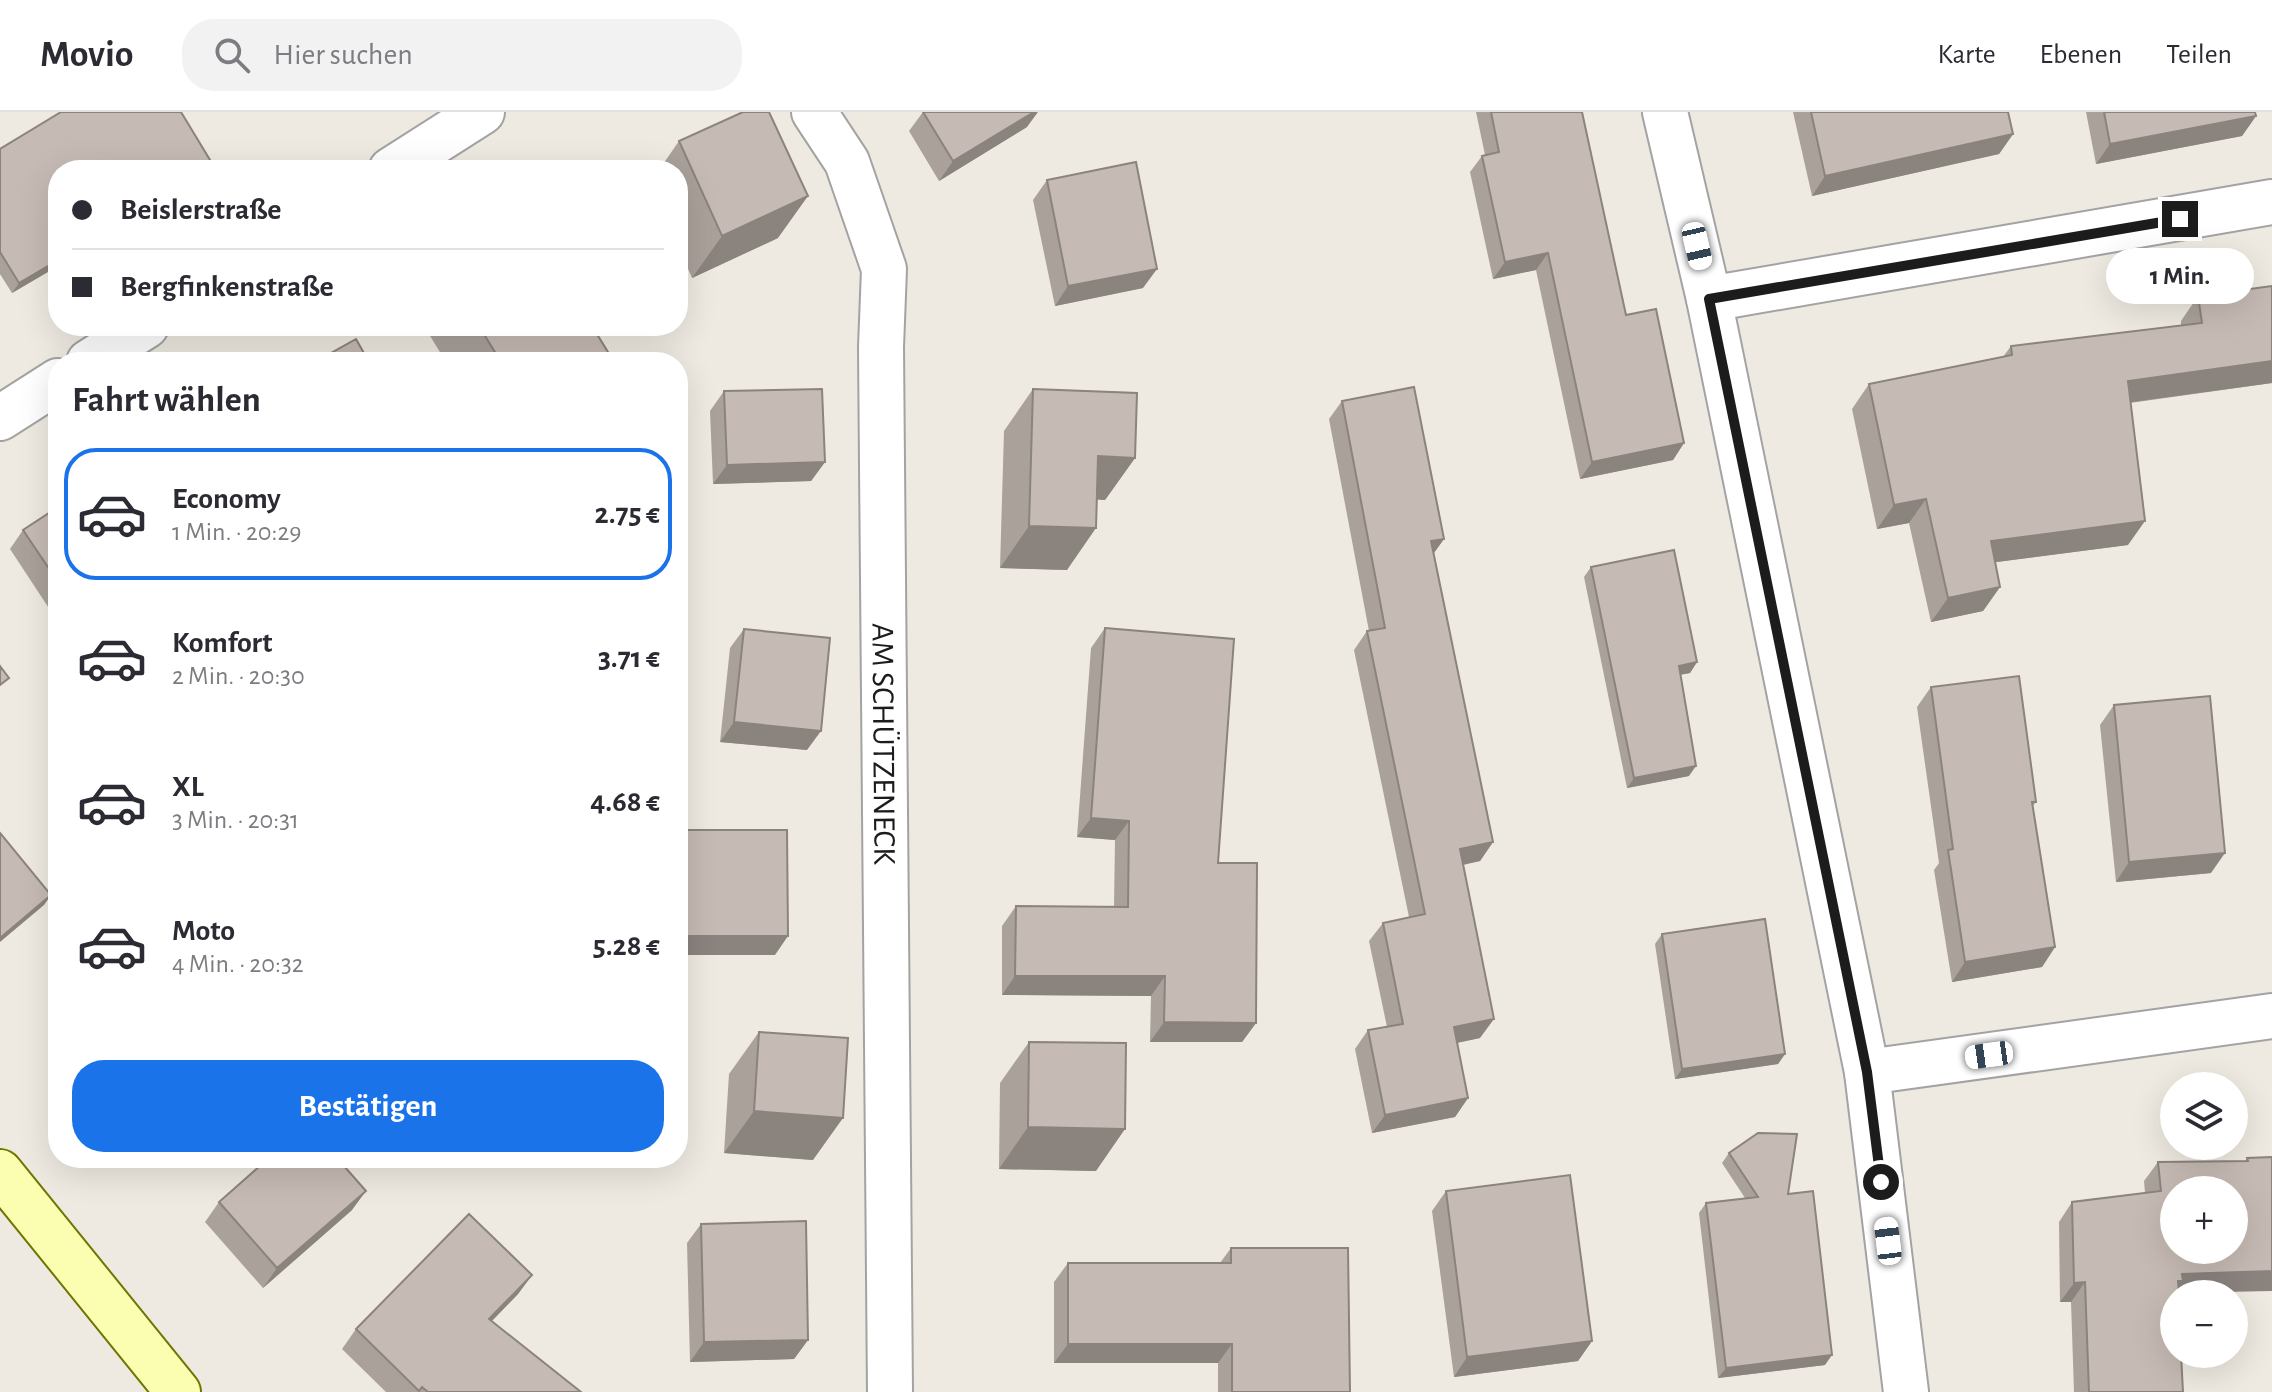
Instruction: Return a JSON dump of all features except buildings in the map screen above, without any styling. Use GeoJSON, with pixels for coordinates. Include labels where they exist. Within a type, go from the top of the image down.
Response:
{"type":"FeatureCollection","features":[{"type":"Feature","properties":{"kind":"street"},"geometry":{"type":"LineString","coordinates":[[407,160],[482,112]]}},
{"type":"Feature","properties":{"kind":"street","name":"AM SCHÜTZENECK"},"geometry":{"type":"LineString","coordinates":[[814,112],[847,162],[884,269],[881,410],[890,1392]]}},
{"type":"Feature","properties":{"kind":"street"},"geometry":{"type":"LineString","coordinates":[[1665,112],[1709,299],[1867,1072],[1906,1392]]}},
{"type":"Feature","properties":{"kind":"street"},"geometry":{"type":"LineString","coordinates":[[1709,299],[2272,202]]}},
{"type":"Feature","properties":{"kind":"street"},"geometry":{"type":"LineString","coordinates":[[105,352],[130,336]]}},
{"type":"Feature","properties":{"kind":"street"},"geometry":{"type":"LineString","coordinates":[[0,418],[48,387]]}},
{"type":"Feature","properties":{"kind":"street"},"geometry":{"type":"LineString","coordinates":[[1867,1072],[2272,1016]]}},
{"type":"Feature","properties":{"kind":"street"},"geometry":{"type":"LineString","coordinates":[[0,1172],[178,1392]]}},
{"type":"Feature","properties":{"kind":"route"},"geometry":{"type":"LineString","coordinates":[[1881,1182],[1867,1072],[1709,299],[2180,219]]}}]}
